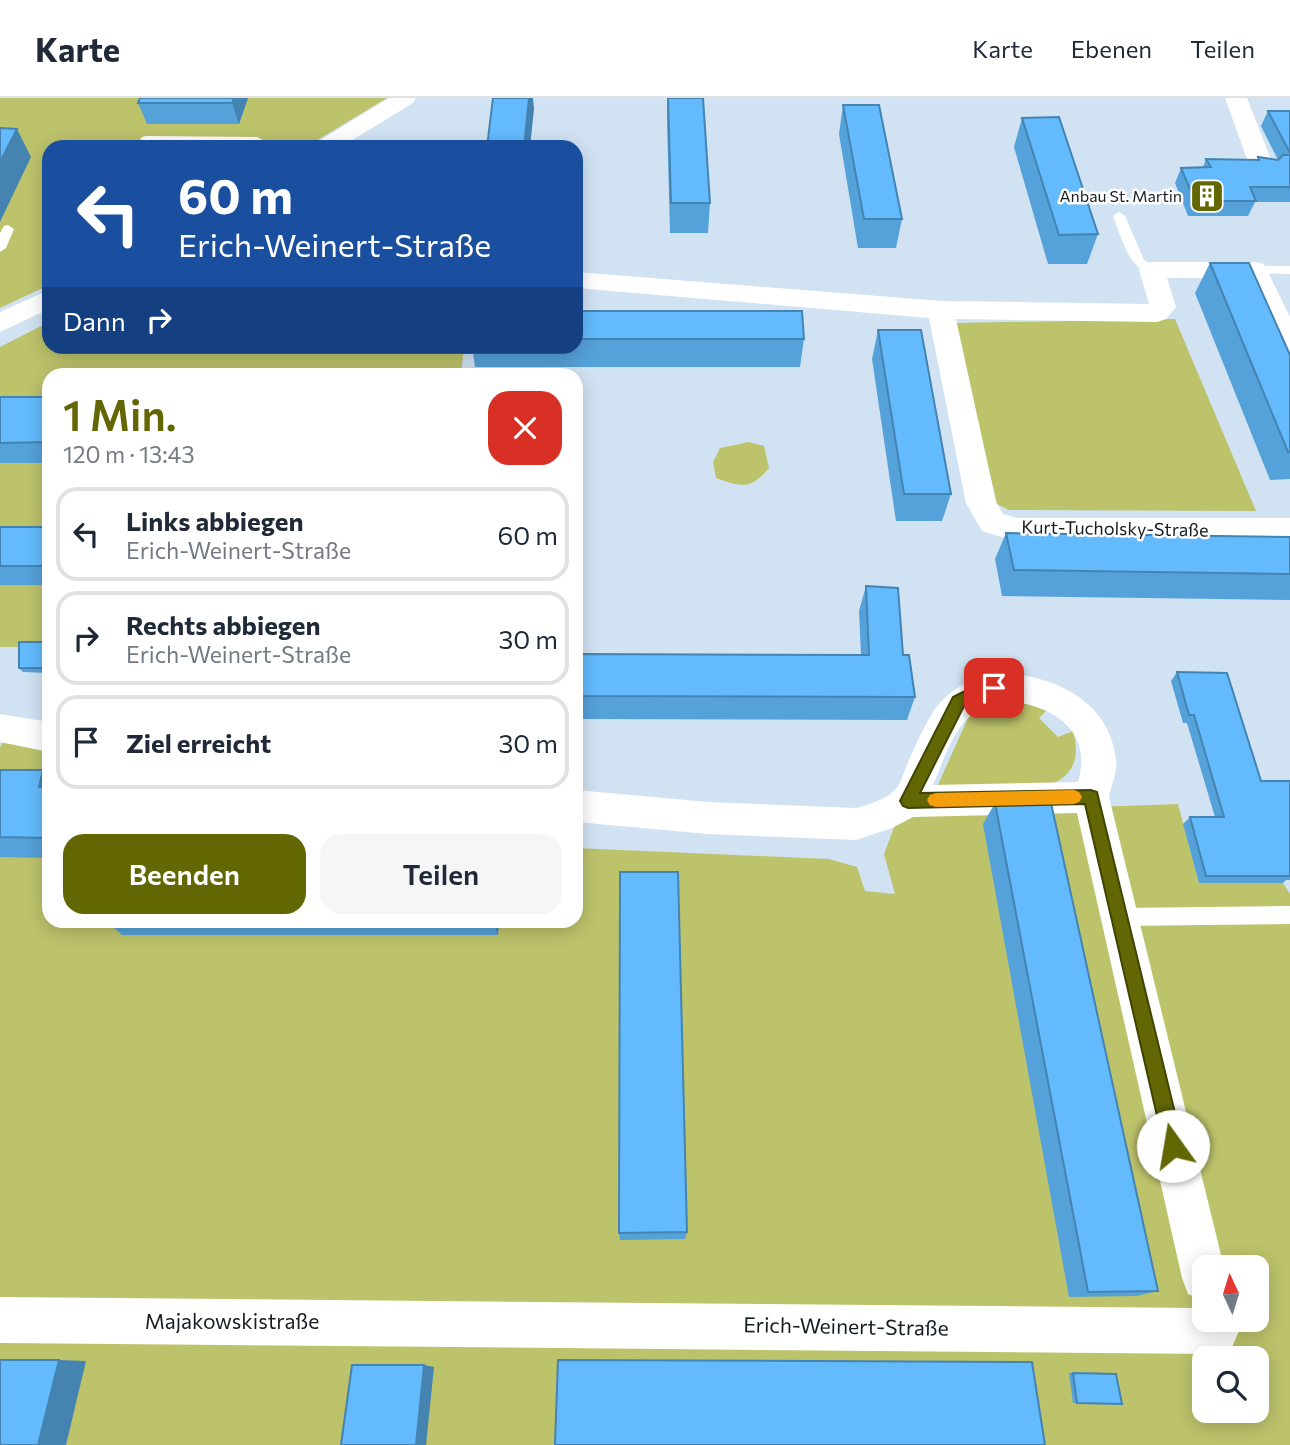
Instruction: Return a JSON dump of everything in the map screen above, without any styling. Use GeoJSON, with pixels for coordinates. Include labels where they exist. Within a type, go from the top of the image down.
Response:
{"type":"FeatureCollection","features":[{"type":"Feature","properties":{"kind":"street"},"geometry":{"type":"LineString","coordinates":[[336,140],[405,98]]}},
{"type":"Feature","properties":{"kind":"street"},"geometry":{"type":"LineString","coordinates":[[1236,98],[1239,141],[1262,167]]}},
{"type":"Feature","properties":{"kind":"street"},"geometry":{"type":"LineString","coordinates":[[583,281],[941,310],[1157,313],[1163,307],[1152,271],[1255,270],[1290,346]]}},
{"type":"Feature","properties":{"kind":"street"},"geometry":{"type":"LineString","coordinates":[[0,323],[42,302]]}},
{"type":"Feature","properties":{"kind":"street","name":"Kurt-Tucholsky-Straße"},"geometry":{"type":"LineString","coordinates":[[941,310],[981,503],[992,523],[1018,530],[1290,530]]}},
{"type":"Feature","properties":{"kind":"street"},"geometry":{"type":"LineString","coordinates":[[908,801],[959,702],[978,691],[1010,685],[1044,692],[1081,717],[1092,734],[1099,761],[1091,797],[1199,1255]]}},
{"type":"Feature","properties":{"kind":"street"},"geometry":{"type":"LineString","coordinates":[[0,727],[42,736]]}},
{"type":"Feature","properties":{"kind":"street"},"geometry":{"type":"LineString","coordinates":[[583,807],[709,818],[856,824],[879,817],[908,801],[1091,797]]}},
{"type":"Feature","properties":{"kind":"street","name":"Majakowskistraße"},"geometry":{"type":"LineString","coordinates":[[0,1320],[464,1323]]}},
{"type":"Feature","properties":{"kind":"street","name":"Erich-Weinert-Straße"},"geometry":{"type":"LineString","coordinates":[[464,1323],[1192,1331]]}},
{"type":"Feature","properties":{"kind":"lane"},"geometry":{"type":"LineString","coordinates":[[145,140],[257,140]]}},
{"type":"Feature","properties":{"kind":"lane"},"geometry":{"type":"LineString","coordinates":[[1119,216],[1139,262],[1152,271]]}},
{"type":"Feature","properties":{"kind":"lane"},"geometry":{"type":"LineString","coordinates":[[0,248],[8,229]]}},
{"type":"Feature","properties":{"kind":"lane"},"geometry":{"type":"LineString","coordinates":[[1255,270],[1290,270]]}},
{"type":"Feature","properties":{"kind":"lane"},"geometry":{"type":"LineString","coordinates":[[1120,917],[1290,915]]}},
{"type":"Feature","properties":{"kind":"green space"},"geometry":{"type":"Polygon","coordinates":[[[0,98],[387,98],[318,140],[42,140],[42,288],[0,308],[0,98]]]}},
{"type":"Feature","properties":{"kind":"green space"},"geometry":{"type":"Polygon","coordinates":[[[1175,319],[1256,511],[1009,510],[997,504],[955,323],[1175,319]]]}},
{"type":"Feature","properties":{"kind":"green space"},"geometry":{"type":"Polygon","coordinates":[[[42,326],[42,354],[463,354],[462,368],[42,368],[42,647],[0,647],[0,347],[42,326]]]}},
{"type":"Feature","properties":{"kind":"green space"},"geometry":{"type":"Polygon","coordinates":[[[749,442],[764,446],[769,468],[756,480],[745,485],[716,478],[713,462],[720,448],[749,442]]]}},
{"type":"Feature","properties":{"kind":"green space"},"geometry":{"type":"Polygon","coordinates":[[[1008,694],[1050,707],[1039,718],[1058,737],[1073,731],[1076,751],[1071,769],[1061,779],[1038,786],[937,787],[971,711],[1008,694]]]}},
{"type":"Feature","properties":{"kind":"green space"},"geometry":{"type":"Polygon","coordinates":[[[5,740],[42,748],[42,928],[583,928],[583,848],[829,859],[857,867],[865,891],[895,894],[884,854],[899,814],[1178,804],[1199,883],[1283,883],[1290,894],[1290,1445],[0,1445],[0,747],[5,740]]]}},
{"type":"Feature","properties":{"kind":"building"},"geometry":{"type":"Polygon","coordinates":[[[140,98],[234,98],[232,103],[138,103],[140,98]]]}},
{"type":"Feature","properties":{"kind":"building"},"geometry":{"type":"Polygon","coordinates":[[[493,98],[529,98],[525,140],[488,140],[493,98]]]}},
{"type":"Feature","properties":{"kind":"building"},"geometry":{"type":"Polygon","coordinates":[[[668,98],[703,98],[710,203],[671,203],[668,98]]]}},
{"type":"Feature","properties":{"kind":"building"},"geometry":{"type":"Polygon","coordinates":[[[843,105],[879,105],[902,219],[864,219],[843,105]]]}},
{"type":"Feature","properties":{"kind":"building"},"geometry":{"type":"Polygon","coordinates":[[[1268,111],[1290,111],[1290,153],[1268,111]]]}},
{"type":"Feature","properties":{"kind":"building"},"geometry":{"type":"Polygon","coordinates":[[[1059,117],[1098,234],[1059,235],[1022,118],[1059,117]]]}},
{"type":"Feature","properties":{"kind":"building"},"geometry":{"type":"Polygon","coordinates":[[[0,128],[17,129],[0,162],[0,128]]]}},
{"type":"Feature","properties":{"kind":"building"},"geometry":{"type":"Polygon","coordinates":[[[1283,155],[1290,155],[1290,187],[1250,187],[1256,201],[1195,201],[1181,168],[1211,167],[1206,159],[1259,160],[1258,157],[1278,160],[1283,155]]]}},
{"type":"Feature","properties":{"kind":"building"},"geometry":{"type":"Polygon","coordinates":[[[1210,263],[1249,263],[1290,355],[1290,452],[1288,452],[1210,263]]]}},
{"type":"Feature","properties":{"kind":"building"},"geometry":{"type":"Polygon","coordinates":[[[583,311],[802,311],[804,339],[583,339],[583,311]]]}},
{"type":"Feature","properties":{"kind":"building"},"geometry":{"type":"Polygon","coordinates":[[[878,330],[921,330],[951,494],[904,494],[878,330]]]}},
{"type":"Feature","properties":{"kind":"building"},"geometry":{"type":"Polygon","coordinates":[[[0,397],[42,397],[42,442],[0,443],[0,397]]]}},
{"type":"Feature","properties":{"kind":"building"},"geometry":{"type":"Polygon","coordinates":[[[0,527],[42,527],[42,566],[0,566],[0,527]]]}},
{"type":"Feature","properties":{"kind":"building"},"geometry":{"type":"Polygon","coordinates":[[[1006,533],[1290,537],[1290,574],[1014,570],[1006,533]]]}},
{"type":"Feature","properties":{"kind":"building"},"geometry":{"type":"Polygon","coordinates":[[[866,586],[898,588],[903,655],[909,655],[915,697],[583,696],[583,654],[869,655],[866,586]]]}},
{"type":"Feature","properties":{"kind":"building"},"geometry":{"type":"Polygon","coordinates":[[[19,642],[42,642],[42,668],[19,668],[19,642]]]}},
{"type":"Feature","properties":{"kind":"building"},"geometry":{"type":"Polygon","coordinates":[[[1177,672],[1227,673],[1261,781],[1290,781],[1290,876],[1206,876],[1190,817],[1224,817],[1194,715],[1189,715],[1177,672]]]}},
{"type":"Feature","properties":{"kind":"building"},"geometry":{"type":"Polygon","coordinates":[[[0,770],[42,770],[39,787],[42,787],[42,838],[0,837],[0,770]]]}},
{"type":"Feature","properties":{"kind":"building"},"geometry":{"type":"Polygon","coordinates":[[[995,803],[1051,803],[1158,1291],[1088,1292],[995,803]]]}},
{"type":"Feature","properties":{"kind":"building"},"geometry":{"type":"Polygon","coordinates":[[[620,872],[678,872],[687,1232],[619,1233],[620,872]]]}},
{"type":"Feature","properties":{"kind":"building"},"geometry":{"type":"Polygon","coordinates":[[[0,1360],[59,1360],[38,1445],[0,1445],[0,1360]]]}},
{"type":"Feature","properties":{"kind":"building"},"geometry":{"type":"Polygon","coordinates":[[[558,1360],[1032,1362],[1045,1445],[555,1445],[558,1360]]]}},
{"type":"Feature","properties":{"kind":"building"},"geometry":{"type":"Polygon","coordinates":[[[352,1365],[424,1365],[416,1445],[341,1445],[352,1365]]]}},
{"type":"Feature","properties":{"kind":"building"},"geometry":{"type":"Polygon","coordinates":[[[1073,1373],[1116,1374],[1122,1404],[1077,1403],[1073,1373]]]}},
{"type":"Feature","properties":{"kind":"slow traffic"},"geometry":{"type":"LineString","coordinates":[[936,800],[1074,797]]}},
{"type":"Feature","properties":{"kind":"place","name":"Anbau St. Martin"},"geometry":{"type":"Point","coordinates":[1207,196]}},
{"type":"Feature","properties":{"kind":"route"},"geometry":{"type":"LineString","coordinates":[[994,688],[978,691],[959,702],[908,801],[1091,797],[1173,1146]]}}]}
